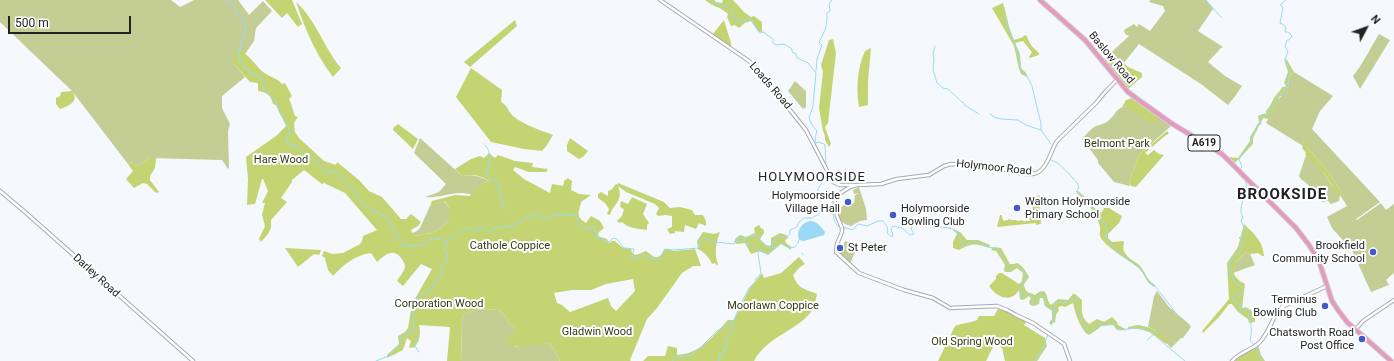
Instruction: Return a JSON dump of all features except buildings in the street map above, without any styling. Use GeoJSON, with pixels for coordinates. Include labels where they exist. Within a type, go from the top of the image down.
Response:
{"type":"FeatureCollection","features":[{"type":"Feature","properties":{"kind":"highway","name":"Baslow Road"},"geometry":{"type":"LineString","coordinates":[[1040,0],[1088,43],[1117,80],[1136,99],[1171,123],[1222,154],[1296,228],[1319,261],[1327,286]]}},
{"type":"Feature","properties":{"kind":"highway","name":"A619"},"geometry":{"type":"LineString","coordinates":[[1327,286],[1332,301],[1347,322],[1391,361]]}},
{"type":"Feature","properties":{"kind":"street","name":"Loads Road"},"geometry":{"type":"LineString","coordinates":[[660,0],[744,58],[756,68],[806,130],[833,182],[840,185],[857,185]]}},
{"type":"Feature","properties":{"kind":"street","name":"Holymoor Road"},"geometry":{"type":"LineString","coordinates":[[1070,361],[1064,344],[1033,322],[1007,310],[997,306],[954,308],[932,298],[859,273],[836,252],[842,227],[837,216],[834,197],[850,187],[857,185],[881,184],[897,179],[929,175],[944,166],[951,164],[995,167],[1031,174],[1038,172],[1047,162],[1052,148],[1057,141],[1117,80]]}},
{"type":"Feature","properties":{"kind":"street","name":"Darley Road"},"geometry":{"type":"LineString","coordinates":[[0,191],[193,361]]}},
{"type":"Feature","properties":{"kind":"street"},"geometry":{"type":"LineString","coordinates":[[1232,361],[1236,356],[1256,346],[1262,340],[1282,307],[1327,286]]}},
{"type":"Feature","properties":{"kind":"street"},"geometry":{"type":"LineString","coordinates":[[1356,329],[1363,321],[1394,300]]}},
{"type":"Feature","properties":{"kind":"green space"},"geometry":{"type":"Polygon","coordinates":[[[0,0],[171,0],[180,7],[194,0],[238,0],[249,15],[263,1],[272,11],[256,28],[254,41],[245,54],[234,64],[245,77],[222,96],[222,108],[230,124],[228,131],[228,169],[222,160],[149,158],[138,166],[133,162],[128,164],[72,91],[0,22],[0,0]]]}},
{"type":"Feature","properties":{"kind":"green space"},"geometry":{"type":"Polygon","coordinates":[[[265,0],[292,0],[302,24],[298,27],[287,13],[282,18],[265,0]]]}},
{"type":"Feature","properties":{"kind":"green space"},"geometry":{"type":"Polygon","coordinates":[[[705,0],[714,0],[722,3],[723,0],[733,0],[744,12],[751,17],[754,16],[762,22],[762,33],[759,32],[751,21],[745,23],[739,28],[735,25],[731,26],[727,17],[728,14],[705,0]]]}},
{"type":"Feature","properties":{"kind":"green space"},"geometry":{"type":"Polygon","coordinates":[[[1150,0],[1206,0],[1213,9],[1198,31],[1223,47],[1208,62],[1225,76],[1242,86],[1228,105],[1201,84],[1139,44],[1115,74],[1104,59],[1129,36],[1125,34],[1124,30],[1134,24],[1137,27],[1139,24],[1150,31],[1165,11],[1163,6],[1149,2],[1150,0]]]}},
{"type":"Feature","properties":{"kind":"green space"},"geometry":{"type":"Polygon","coordinates":[[[296,2],[309,17],[341,68],[333,77],[321,60],[303,22],[296,2]]]}},
{"type":"Feature","properties":{"kind":"green space"},"geometry":{"type":"Polygon","coordinates":[[[1003,3],[1014,40],[1023,37],[1024,35],[1027,36],[1032,46],[1039,53],[1039,55],[1030,58],[1029,57],[1032,52],[1023,41],[1015,43],[1020,54],[1021,68],[1026,73],[1027,77],[1021,74],[1014,46],[992,8],[1003,3]]]}},
{"type":"Feature","properties":{"kind":"green space"},"geometry":{"type":"Polygon","coordinates":[[[515,20],[517,26],[470,67],[464,62],[515,20]]]}},
{"type":"Feature","properties":{"kind":"green space"},"geometry":{"type":"Polygon","coordinates":[[[724,20],[731,43],[731,47],[712,35],[724,20]]]}},
{"type":"Feature","properties":{"kind":"green space"},"geometry":{"type":"Polygon","coordinates":[[[1379,34],[1390,40],[1360,89],[1353,76],[1379,34]]]}},
{"type":"Feature","properties":{"kind":"green space"},"geometry":{"type":"Polygon","coordinates":[[[833,39],[836,53],[828,123],[825,127],[831,144],[829,147],[825,140],[819,108],[823,72],[821,65],[829,40],[833,39]]]}},
{"type":"Feature","properties":{"kind":"green space"},"geometry":{"type":"Polygon","coordinates":[[[871,48],[868,82],[868,105],[859,107],[857,86],[860,64],[865,51],[871,48]]]}},
{"type":"Feature","properties":{"kind":"green space"},"geometry":{"type":"Polygon","coordinates":[[[234,49],[239,50],[248,56],[266,74],[282,84],[285,83],[292,96],[289,99],[295,116],[298,117],[294,123],[295,132],[299,138],[324,161],[336,165],[337,162],[359,180],[369,191],[382,197],[401,219],[406,219],[411,214],[421,222],[418,226],[411,230],[414,236],[431,233],[438,230],[449,221],[449,208],[445,201],[430,206],[432,201],[455,195],[470,196],[481,184],[489,181],[482,177],[469,175],[462,176],[455,169],[471,159],[480,156],[484,158],[489,153],[495,158],[498,155],[515,161],[533,163],[532,167],[548,169],[546,172],[529,172],[515,167],[513,170],[524,179],[550,193],[552,184],[563,186],[564,181],[568,178],[572,181],[571,190],[579,194],[591,195],[581,202],[579,216],[586,223],[591,216],[600,221],[604,228],[599,232],[598,236],[607,239],[609,243],[615,241],[623,248],[631,249],[632,253],[636,255],[646,251],[654,257],[658,257],[662,254],[664,249],[674,251],[695,249],[701,266],[693,266],[682,273],[657,308],[647,319],[630,360],[631,361],[560,361],[550,343],[511,346],[506,341],[515,331],[505,316],[499,310],[479,309],[464,314],[461,325],[462,361],[447,361],[450,327],[419,325],[419,338],[415,346],[413,348],[409,347],[411,341],[407,338],[403,350],[387,358],[387,355],[399,344],[398,336],[405,332],[408,328],[412,304],[432,269],[421,264],[403,286],[397,281],[405,267],[401,258],[395,253],[392,253],[383,257],[377,262],[371,253],[365,254],[350,261],[333,276],[328,270],[325,258],[322,256],[324,251],[332,254],[343,253],[360,244],[363,236],[377,230],[345,193],[324,183],[322,184],[304,170],[292,180],[281,198],[287,202],[271,220],[271,228],[261,242],[259,239],[265,226],[262,215],[265,203],[262,203],[268,191],[262,179],[255,204],[247,205],[248,179],[246,157],[276,136],[286,126],[276,105],[273,104],[269,96],[266,93],[258,91],[258,83],[250,82],[234,64],[234,49]],[[633,279],[606,284],[591,290],[572,290],[554,293],[557,303],[562,305],[570,312],[608,298],[611,306],[616,311],[635,291],[633,279]]]}},
{"type":"Feature","properties":{"kind":"green space"},"geometry":{"type":"Polygon","coordinates":[[[1284,59],[1287,60],[1294,72],[1288,78],[1289,86],[1284,92],[1285,95],[1280,96],[1277,108],[1269,119],[1263,118],[1253,138],[1253,144],[1235,163],[1229,157],[1238,158],[1250,141],[1250,137],[1259,122],[1258,116],[1266,114],[1266,111],[1275,97],[1282,87],[1285,87],[1286,85],[1284,83],[1288,72],[1284,59]]]}},
{"type":"Feature","properties":{"kind":"green space"},"geometry":{"type":"Polygon","coordinates":[[[1124,63],[1128,67],[1142,73],[1142,77],[1128,89],[1115,74],[1124,63]]]}},
{"type":"Feature","properties":{"kind":"green space"},"geometry":{"type":"Polygon","coordinates":[[[471,68],[502,90],[501,102],[513,116],[527,125],[553,135],[542,151],[491,142],[456,97],[471,68]]]}},
{"type":"Feature","properties":{"kind":"green space"},"geometry":{"type":"Polygon","coordinates":[[[1294,72],[1333,96],[1320,111],[1312,129],[1380,202],[1356,219],[1357,220],[1381,203],[1386,210],[1394,204],[1394,273],[1386,280],[1389,285],[1371,292],[1350,246],[1348,246],[1332,228],[1327,217],[1347,206],[1340,195],[1339,201],[1331,204],[1328,201],[1322,202],[1299,176],[1306,155],[1320,167],[1332,186],[1342,192],[1322,164],[1306,146],[1304,141],[1303,146],[1266,123],[1278,100],[1289,86],[1288,78],[1294,72]]]}},
{"type":"Feature","properties":{"kind":"green space"},"geometry":{"type":"Polygon","coordinates":[[[795,81],[806,91],[806,107],[803,109],[788,91],[795,81]]]}},
{"type":"Feature","properties":{"kind":"green space"},"geometry":{"type":"Polygon","coordinates":[[[72,91],[75,98],[72,103],[60,109],[56,104],[56,98],[60,96],[61,92],[72,91]]]}},
{"type":"Feature","properties":{"kind":"green space"},"geometry":{"type":"Polygon","coordinates":[[[1132,98],[1157,115],[1158,120],[1151,124],[1135,111],[1130,110],[1127,106],[1122,107],[1126,100],[1132,98]]]}},
{"type":"Feature","properties":{"kind":"green space","name":"Belmont Park"},"geometry":{"type":"Polygon","coordinates":[[[1127,106],[1145,107],[1172,125],[1139,155],[1129,182],[1130,186],[1114,182],[1098,163],[1098,160],[1082,139],[1094,127],[1111,119],[1120,108],[1127,106]]]}},
{"type":"Feature","properties":{"kind":"green space"},"geometry":{"type":"Polygon","coordinates":[[[398,124],[418,139],[413,149],[393,130],[393,128],[398,124]]]}},
{"type":"Feature","properties":{"kind":"green space"},"geometry":{"type":"Polygon","coordinates":[[[1167,131],[1169,133],[1167,135],[1145,153],[1148,155],[1154,150],[1159,154],[1164,155],[1136,187],[1131,186],[1129,182],[1139,155],[1167,131]]]}},
{"type":"Feature","properties":{"kind":"green space"},"geometry":{"type":"Polygon","coordinates":[[[420,138],[462,176],[476,176],[489,181],[481,184],[472,195],[460,193],[437,197],[425,197],[439,192],[446,184],[414,153],[420,138]]]}},
{"type":"Feature","properties":{"kind":"green space"},"geometry":{"type":"Polygon","coordinates":[[[570,138],[588,151],[583,157],[579,159],[567,151],[567,145],[570,138]]]}},
{"type":"Feature","properties":{"kind":"green space"},"geometry":{"type":"Polygon","coordinates":[[[1304,141],[1307,142],[1306,146],[1322,164],[1342,192],[1340,195],[1338,195],[1324,173],[1305,154],[1306,153],[1302,148],[1304,141]]]}},
{"type":"Feature","properties":{"kind":"green space"},"geometry":{"type":"Polygon","coordinates":[[[149,158],[156,158],[155,168],[150,176],[150,180],[159,192],[156,193],[147,184],[143,183],[134,188],[126,179],[133,171],[128,164],[134,162],[138,166],[149,158]]]}},
{"type":"Feature","properties":{"kind":"green space"},"geometry":{"type":"Polygon","coordinates":[[[618,183],[664,202],[670,208],[680,207],[692,210],[695,215],[703,215],[706,221],[706,226],[699,223],[696,229],[685,225],[684,232],[675,231],[675,233],[670,234],[667,229],[672,227],[672,216],[658,216],[656,214],[659,208],[655,204],[626,192],[618,186],[620,191],[619,199],[610,215],[607,214],[609,209],[605,203],[598,198],[598,194],[601,192],[608,196],[608,191],[611,190],[616,184],[618,185],[618,183]]]}},
{"type":"Feature","properties":{"kind":"green space"},"geometry":{"type":"Polygon","coordinates":[[[859,187],[866,209],[867,220],[860,221],[851,226],[845,224],[839,218],[838,209],[844,205],[854,203],[855,195],[859,193],[854,194],[853,190],[859,187]]]}},
{"type":"Feature","properties":{"kind":"green space"},"geometry":{"type":"Polygon","coordinates":[[[1076,191],[1086,198],[1098,212],[1102,212],[1104,208],[1109,208],[1122,216],[1119,223],[1108,234],[1108,238],[1112,242],[1124,241],[1123,247],[1126,255],[1141,268],[1150,281],[1155,285],[1154,287],[1139,268],[1102,240],[1097,217],[1076,191]]]}},
{"type":"Feature","properties":{"kind":"green space"},"geometry":{"type":"Polygon","coordinates":[[[1040,195],[1042,197],[1039,201],[1041,224],[1036,225],[1036,223],[997,227],[1000,215],[1002,215],[1004,221],[1010,219],[1030,221],[1029,211],[1033,210],[1032,199],[1040,195]]]}},
{"type":"Feature","properties":{"kind":"green space"},"geometry":{"type":"Polygon","coordinates":[[[632,197],[647,204],[643,214],[649,223],[647,225],[647,230],[633,228],[617,221],[622,216],[624,209],[620,207],[621,201],[628,204],[632,197]]]}},
{"type":"Feature","properties":{"kind":"green space"},"geometry":{"type":"Polygon","coordinates":[[[444,201],[449,208],[449,221],[438,230],[431,233],[414,236],[412,233],[420,228],[430,206],[444,201]]]}},
{"type":"Feature","properties":{"kind":"green space"},"geometry":{"type":"Polygon","coordinates":[[[1244,224],[1260,242],[1264,256],[1258,253],[1250,254],[1246,252],[1236,262],[1236,266],[1233,270],[1234,275],[1245,284],[1242,308],[1246,307],[1255,313],[1255,322],[1249,323],[1248,319],[1238,312],[1232,304],[1229,304],[1219,317],[1203,333],[1202,331],[1229,299],[1227,263],[1238,247],[1244,224]]]}},
{"type":"Feature","properties":{"kind":"green space"},"geometry":{"type":"Polygon","coordinates":[[[759,225],[764,230],[764,233],[760,239],[766,245],[770,246],[771,238],[780,233],[786,235],[788,238],[785,240],[791,247],[791,250],[781,244],[768,255],[760,251],[751,254],[745,243],[737,244],[734,242],[740,235],[746,237],[755,233],[754,228],[759,225]]]}},
{"type":"Feature","properties":{"kind":"green space"},"geometry":{"type":"Polygon","coordinates":[[[953,229],[960,232],[967,240],[978,240],[990,245],[989,248],[974,244],[959,250],[953,248],[953,242],[957,234],[953,229]]]}},
{"type":"Feature","properties":{"kind":"green space"},"geometry":{"type":"Polygon","coordinates":[[[703,232],[714,234],[720,232],[716,248],[717,266],[715,263],[712,264],[710,259],[698,249],[697,241],[703,232]]]}},
{"type":"Feature","properties":{"kind":"green space"},"geometry":{"type":"Polygon","coordinates":[[[845,241],[858,245],[850,264],[838,255],[837,250],[842,249],[845,241]]]}},
{"type":"Feature","properties":{"kind":"green space"},"geometry":{"type":"Polygon","coordinates":[[[993,247],[1001,248],[1010,264],[1017,263],[1021,265],[1029,277],[1024,284],[1027,292],[1035,295],[1041,291],[1045,292],[1051,305],[1058,299],[1068,300],[1073,294],[1075,294],[1082,300],[1083,316],[1089,324],[1097,319],[1104,322],[1112,317],[1118,325],[1127,330],[1119,330],[1113,325],[1101,326],[1089,335],[1081,326],[1073,303],[1065,307],[1058,307],[1059,310],[1056,315],[1055,323],[1053,322],[1051,325],[1049,323],[1052,319],[1052,311],[1045,306],[1043,298],[1040,298],[1039,304],[1034,306],[1030,305],[1029,302],[1031,298],[1029,296],[1022,300],[1020,299],[1019,290],[1012,297],[1008,298],[1000,296],[989,286],[996,279],[996,276],[999,273],[1002,273],[1019,284],[1022,281],[1023,273],[1017,268],[1011,272],[1005,272],[1005,265],[996,251],[991,250],[993,247]]]}},
{"type":"Feature","properties":{"kind":"green space"},"geometry":{"type":"Polygon","coordinates":[[[285,248],[321,250],[319,255],[314,254],[298,267],[285,248]]]}},
{"type":"Feature","properties":{"kind":"green space"},"geometry":{"type":"Polygon","coordinates":[[[1246,252],[1250,254],[1255,265],[1233,273],[1236,262],[1246,252]]]}},
{"type":"Feature","properties":{"kind":"green space","name":"Moorlawn Coppice"},"geometry":{"type":"Polygon","coordinates":[[[799,257],[805,264],[793,275],[800,286],[817,294],[813,309],[800,322],[767,345],[754,361],[643,361],[648,356],[665,356],[668,346],[677,348],[677,355],[693,351],[706,343],[728,320],[734,320],[749,289],[762,273],[764,278],[781,273],[799,257]]]}},
{"type":"Feature","properties":{"kind":"green space"},"geometry":{"type":"Polygon","coordinates":[[[1157,291],[1169,307],[1191,327],[1183,338],[1181,338],[1171,348],[1155,330],[1148,327],[1154,296],[1157,291]]]}},
{"type":"Feature","properties":{"kind":"green space"},"geometry":{"type":"Polygon","coordinates":[[[479,309],[499,310],[505,316],[509,324],[516,332],[506,341],[516,347],[550,343],[560,361],[462,361],[461,325],[464,314],[479,309]]]}},
{"type":"Feature","properties":{"kind":"green space","name":"Old Spring Wood"},"geometry":{"type":"Polygon","coordinates":[[[998,309],[1007,311],[1027,321],[1024,325],[1045,338],[1047,346],[1037,361],[1005,361],[1002,348],[995,343],[986,361],[938,361],[955,326],[975,321],[979,316],[994,316],[998,309]]]}},
{"type":"Feature","properties":{"kind":"green space"},"geometry":{"type":"Polygon","coordinates":[[[1138,325],[1151,328],[1160,333],[1166,339],[1167,343],[1166,344],[1153,334],[1144,330],[1128,329],[1128,327],[1138,325]]]}},
{"type":"Feature","properties":{"kind":"green space"},"geometry":{"type":"Polygon","coordinates":[[[1258,345],[1261,355],[1265,361],[1235,361],[1241,356],[1258,345]]]}},
{"type":"Feature","properties":{"kind":"water"},"geometry":{"type":"Polygon","coordinates":[[[810,221],[817,223],[820,226],[825,232],[824,235],[804,241],[799,240],[798,234],[800,228],[810,221]]]}},
{"type":"Feature","properties":{"kind":"waterway"},"geometry":{"type":"LineString","coordinates":[[225,0],[233,4],[237,14],[243,19],[246,26],[239,52],[240,61],[249,72],[262,79],[263,89],[275,100],[289,129],[287,142],[295,145],[302,154],[312,158],[326,173],[333,171],[336,172],[353,189],[360,201],[377,213],[387,217],[402,245],[422,245],[430,239],[447,241],[468,228],[472,228],[476,231],[479,227],[482,227],[488,231],[491,231],[494,228],[514,225],[531,215],[539,214],[542,218],[546,219],[551,216],[566,214],[576,216],[579,225],[583,228],[589,229],[593,226],[595,228],[596,237],[609,242],[613,238],[617,239],[624,248],[634,249],[632,255],[632,259],[634,260],[640,256],[647,256],[656,259],[660,257],[665,249],[673,250],[699,248],[700,241],[703,237],[715,242],[734,244],[739,237],[744,239],[757,235],[764,246],[772,247],[774,239],[778,236],[786,238],[790,234],[790,230],[797,227],[799,222],[804,218],[812,218],[819,214],[823,204],[833,207],[836,224],[840,227]]}},
{"type":"Feature","properties":{"kind":"waterway"},"geometry":{"type":"LineString","coordinates":[[710,0],[714,4],[724,4],[732,11],[734,19],[742,22],[750,19],[759,32],[763,32],[773,39],[773,43],[776,45],[784,44],[792,49],[792,52],[796,54],[797,58],[808,63],[816,73],[813,106],[809,118],[817,131],[815,138],[816,143],[818,142],[825,145],[826,166]]}},
{"type":"Feature","properties":{"kind":"waterway"},"geometry":{"type":"LineString","coordinates":[[816,71],[817,59],[822,45],[819,42],[826,28],[827,13],[830,11],[829,4],[832,0]]}},
{"type":"Feature","properties":{"kind":"waterway"},"geometry":{"type":"LineString","coordinates":[[1206,0],[1221,17]]}},
{"type":"Feature","properties":{"kind":"waterway"},"geometry":{"type":"LineString","coordinates":[[1240,169],[1242,167],[1239,159],[1251,144],[1258,124],[1261,124],[1260,117],[1264,114],[1269,116],[1268,111],[1270,108],[1273,108],[1274,102],[1278,100],[1279,95],[1285,94],[1283,89],[1288,86],[1286,78],[1291,73],[1285,60],[1288,51],[1285,47],[1287,40],[1289,40],[1292,36],[1288,32],[1285,32],[1286,28],[1280,23],[1283,7],[1280,5],[1286,0]]}},
{"type":"Feature","properties":{"kind":"waterway"},"geometry":{"type":"LineString","coordinates":[[1007,19],[1007,24],[1019,54],[1022,72],[1026,74],[1032,86],[1041,122],[1041,130],[1051,144]]}},
{"type":"Feature","properties":{"kind":"waterway"},"geometry":{"type":"LineString","coordinates":[[935,46],[933,54],[933,70],[937,83],[943,88],[948,89],[964,103],[964,105],[979,114]]}},
{"type":"Feature","properties":{"kind":"waterway"},"geometry":{"type":"LineString","coordinates":[[990,114],[1001,119],[1018,120],[1026,125],[1041,130]]}},
{"type":"Feature","properties":{"kind":"waterway"},"geometry":{"type":"LineString","coordinates":[[485,145],[490,155],[489,168],[486,175],[492,180],[498,182],[500,185],[498,191],[507,210]]}},
{"type":"Feature","properties":{"kind":"waterway"},"geometry":{"type":"LineString","coordinates":[[1051,160],[1062,166],[1077,183],[1079,187],[1077,191],[1086,199],[1107,227],[1106,238],[1109,242],[1124,257],[1141,269],[1149,283],[1155,286],[1175,312]]}},
{"type":"Feature","properties":{"kind":"waterway"},"geometry":{"type":"LineString","coordinates":[[822,203],[817,194],[819,187],[824,180],[826,171]]}},
{"type":"Feature","properties":{"kind":"waterway"},"geometry":{"type":"LineString","coordinates":[[1239,174],[1243,179]]}},
{"type":"Feature","properties":{"kind":"waterway"},"geometry":{"type":"LineString","coordinates":[[1245,182],[1247,184],[1247,190],[1241,207],[1241,214],[1243,217],[1241,221],[1245,229],[1245,234],[1239,238],[1244,242],[1239,253],[1236,254],[1229,263],[1233,280],[1242,287],[1242,292],[1239,297],[1237,294],[1232,299],[1237,302],[1237,304],[1241,304],[1239,310],[1242,311],[1246,308],[1250,314],[1248,316],[1251,328],[1250,340],[1254,345]]}},
{"type":"Feature","properties":{"kind":"waterway"},"geometry":{"type":"LineString","coordinates":[[843,227],[853,230],[858,224],[867,226],[878,221],[883,221],[886,225],[888,231],[887,233],[892,237],[893,235],[891,229],[893,226],[902,228],[910,235],[914,234],[911,229],[915,220],[935,221],[939,227],[950,228],[958,232],[962,245],[964,246],[973,241],[998,249],[1003,260],[1008,265],[1008,271],[1015,266],[1020,266],[1026,273],[1021,290],[1021,298],[1026,294],[1029,294],[1033,298],[1032,303],[1035,305],[1038,301],[1038,296],[1043,294],[1046,302],[1044,304],[1053,311],[1055,310],[1055,303],[1077,299],[1079,316],[1089,333],[1094,328],[1095,324],[1101,324],[1103,326],[1112,321],[1116,329],[1136,328],[1148,330],[1185,361]]}},
{"type":"Feature","properties":{"kind":"waterway"},"geometry":{"type":"LineString","coordinates":[[376,361],[386,357],[398,347],[404,335],[414,331],[413,317],[418,296],[431,290],[440,276],[443,266],[447,260],[447,254],[444,247],[447,241]]}},
{"type":"Feature","properties":{"kind":"waterway"},"geometry":{"type":"LineString","coordinates":[[737,241],[744,241],[768,254],[781,243],[789,248],[795,247],[797,244]]}},
{"type":"Feature","properties":{"kind":"waterway"},"geometry":{"type":"LineString","coordinates":[[755,280],[761,273],[759,252]]}},
{"type":"Feature","properties":{"kind":"waterway"},"geometry":{"type":"LineString","coordinates":[[672,361],[675,358],[690,355],[700,348],[717,331],[734,320],[749,288],[755,282]]}},
{"type":"Feature","properties":{"kind":"waterway"},"geometry":{"type":"LineString","coordinates":[[1052,325],[1055,310]]}},
{"type":"Feature","properties":{"kind":"waterway"},"geometry":{"type":"LineString","coordinates":[[719,361],[719,356],[723,355],[722,353],[724,351],[724,347],[727,347],[734,321]]}},
{"type":"Feature","properties":{"kind":"waterway"},"geometry":{"type":"LineString","coordinates":[[1147,340],[1154,334]]}},
{"type":"Feature","properties":{"kind":"waterway"},"geometry":{"type":"LineString","coordinates":[[1034,361],[1043,347],[1048,335]]}},
{"type":"Feature","properties":{"kind":"waterway"},"geometry":{"type":"LineString","coordinates":[[415,346],[417,338]]}},
{"type":"Feature","properties":{"kind":"waterway"},"geometry":{"type":"LineString","coordinates":[[415,346],[419,352]]}},
{"type":"Feature","properties":{"kind":"waterway"},"geometry":{"type":"LineString","coordinates":[[1256,347],[1261,360]]}},
{"type":"Feature","properties":{"kind":"place","name":"Holymoorside Village Hall"},"geometry":{"type":"Point","coordinates":[848,202]}},
{"type":"Feature","properties":{"kind":"place","name":"Walton Holymoorside Primary School"},"geometry":{"type":"Point","coordinates":[1017,208]}},
{"type":"Feature","properties":{"kind":"place","name":"Holymoorside Bowling Club"},"geometry":{"type":"Point","coordinates":[893,215]}},
{"type":"Feature","properties":{"kind":"place","name":"St Peter"},"geometry":{"type":"Point","coordinates":[840,248]}},
{"type":"Feature","properties":{"kind":"place","name":"Brookfield Community School"},"geometry":{"type":"Point","coordinates":[1373,252]}},
{"type":"Feature","properties":{"kind":"place","name":"Terminus Bowling Club"},"geometry":{"type":"Point","coordinates":[1325,306]}},
{"type":"Feature","properties":{"kind":"place","name":"Chatsworth Road Post Office"},"geometry":{"type":"Point","coordinates":[1362,339]}},
{"type":"Feature","properties":{"kind":"district","name":"HOLYMOORSIDE"},"geometry":{"type":"Point","coordinates":[812,178]}},
{"type":"Feature","properties":{"kind":"district","name":"BROOKSIDE"},"geometry":{"type":"Point","coordinates":[1282,195]}},
{"type":"Feature","properties":{"kind":"park label","name":"Hare Wood"},"geometry":{"type":"Point","coordinates":[281,160]}},
{"type":"Feature","properties":{"kind":"park label","name":"Cathole Coppice"},"geometry":{"type":"Point","coordinates":[510,246]}},
{"type":"Feature","properties":{"kind":"park label","name":"Corporation Wood"},"geometry":{"type":"Point","coordinates":[439,304]}},
{"type":"Feature","properties":{"kind":"park label","name":"Gladwin Wood"},"geometry":{"type":"Point","coordinates":[597,332]}}]}
